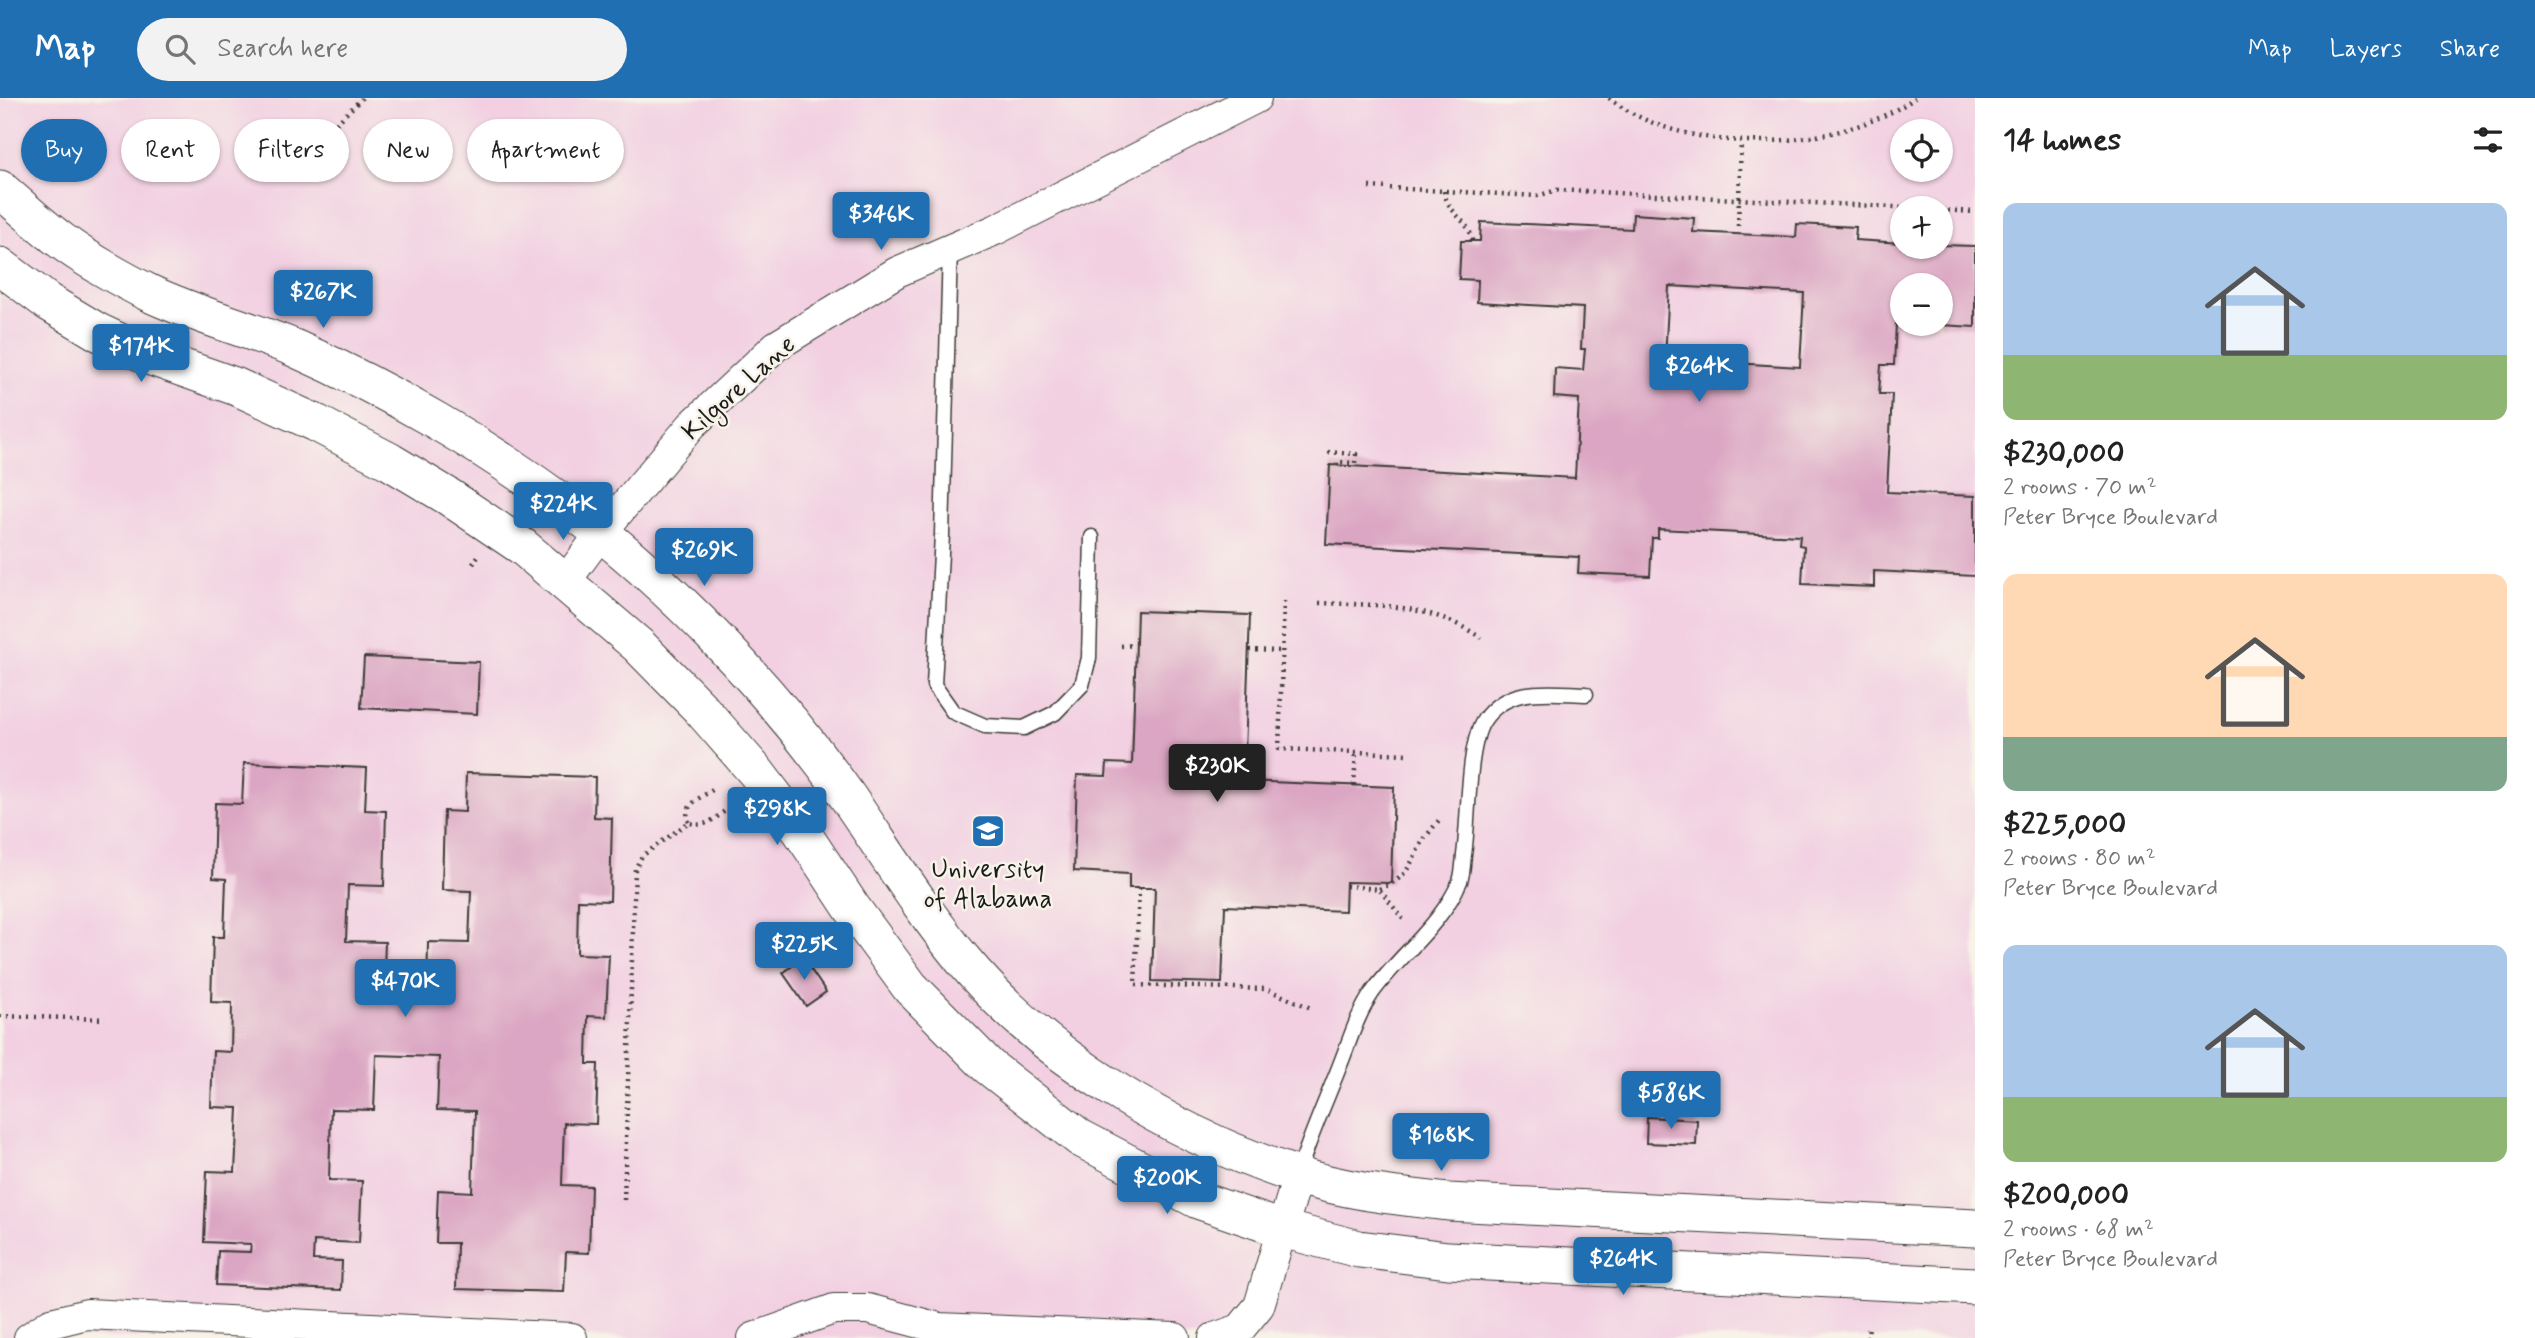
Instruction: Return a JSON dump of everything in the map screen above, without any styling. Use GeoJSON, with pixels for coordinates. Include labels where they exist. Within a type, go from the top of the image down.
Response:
{"type":"FeatureCollection","features":[{"type":"Feature","properties":{"kind":"street","name":"Kilgore Lane"},"geometry":{"type":"LineString","coordinates":[[565,582],[601,533],[691,425],[776,346],[897,272],[995,230],[1256,98]]}},
{"type":"Feature","properties":{"kind":"street"},"geometry":{"type":"LineString","coordinates":[[0,189],[65,244],[149,293],[295,349],[369,385],[460,435],[529,480],[601,533],[732,655],[789,722],[845,793],[908,888],[964,962],[1010,1009],[1064,1054],[1138,1105],[1221,1147],[1298,1175],[1368,1193],[1448,1202],[1975,1228]]}},
{"type":"Feature","properties":{"kind":"street"},"geometry":{"type":"LineString","coordinates":[[0,266],[48,302],[98,332],[149,356],[237,387],[316,423],[388,461],[496,528],[565,582],[639,646],[700,708],[756,772],[801,831],[852,908],[910,987],[988,1066],[1080,1138],[1198,1200],[1282,1229],[1359,1249],[1448,1260],[1975,1286]]}},
{"type":"Feature","properties":{"kind":"street"},"geometry":{"type":"LineString","coordinates":[[1214,1338],[1240,1329],[1259,1306],[1298,1175]]}},
{"type":"Feature","properties":{"kind":"street"},"geometry":{"type":"LineString","coordinates":[[753,1338],[834,1309],[867,1309],[941,1333],[1175,1338]]}},
{"type":"Feature","properties":{"kind":"street"},"geometry":{"type":"LineString","coordinates":[[29,1338],[51,1323],[87,1314],[572,1338]]}},
{"type":"Feature","properties":{"kind":"lane"},"geometry":{"type":"LineString","coordinates":[[950,249],[934,685],[953,712],[985,726],[1024,728],[1055,713],[1082,685],[1089,658],[1092,537]]}},
{"type":"Feature","properties":{"kind":"lane"},"geometry":{"type":"LineString","coordinates":[[1298,1175],[1312,1130],[1362,1009],[1391,968],[1439,918],[1461,879],[1473,748],[1485,720],[1494,708],[1520,694],[1586,694]]}},
{"type":"Feature","properties":{"kind":"path"},"geometry":{"type":"LineString","coordinates":[[340,119],[362,98]]}},
{"type":"Feature","properties":{"kind":"path"},"geometry":{"type":"LineString","coordinates":[[1609,98],[1626,112],[1664,127],[1741,142],[1780,141],[1821,135],[1867,121],[1915,98]]}},
{"type":"Feature","properties":{"kind":"path"},"geometry":{"type":"LineString","coordinates":[[1738,226],[1741,142]]}},
{"type":"Feature","properties":{"kind":"path"},"geometry":{"type":"LineString","coordinates":[[1369,187],[1537,196],[1557,190],[1890,207]]}},
{"type":"Feature","properties":{"kind":"path"},"geometry":{"type":"LineString","coordinates":[[1444,191],[1445,200],[1453,213],[1472,233],[1472,241]]}},
{"type":"Feature","properties":{"kind":"path"},"geometry":{"type":"LineString","coordinates":[[1953,211],[1975,212]]}},
{"type":"Feature","properties":{"kind":"path"},"geometry":{"type":"LineString","coordinates":[[1328,452],[1356,454],[1355,463],[1337,462],[1337,466]]}},
{"type":"Feature","properties":{"kind":"path"},"geometry":{"type":"LineString","coordinates":[[1284,601],[1279,749],[1408,754]]}},
{"type":"Feature","properties":{"kind":"path"},"geometry":{"type":"LineString","coordinates":[[1319,603],[1401,606],[1429,612],[1463,625],[1481,638]]}},
{"type":"Feature","properties":{"kind":"path"},"geometry":{"type":"LineString","coordinates":[[1121,646],[1136,645]]}},
{"type":"Feature","properties":{"kind":"path"},"geometry":{"type":"LineString","coordinates":[[1249,650],[1282,651]]}},
{"type":"Feature","properties":{"kind":"path"},"geometry":{"type":"LineString","coordinates":[[1354,785],[1356,752]]}},
{"type":"Feature","properties":{"kind":"path"},"geometry":{"type":"LineString","coordinates":[[714,789],[689,806],[686,816],[689,822],[698,826],[706,824],[729,808]]}},
{"type":"Feature","properties":{"kind":"path"},"geometry":{"type":"LineString","coordinates":[[1346,886],[1379,889],[1394,883],[1402,877],[1423,841],[1440,819]]}},
{"type":"Feature","properties":{"kind":"path"},"geometry":{"type":"LineString","coordinates":[[624,1200],[635,869],[642,856],[689,822]]}},
{"type":"Feature","properties":{"kind":"path"},"geometry":{"type":"LineString","coordinates":[[1139,888],[1135,985],[1266,989],[1311,1008]]}},
{"type":"Feature","properties":{"kind":"path"},"geometry":{"type":"LineString","coordinates":[[1379,889],[1404,919]]}},
{"type":"Feature","properties":{"kind":"path"},"geometry":{"type":"LineString","coordinates":[[0,1016],[105,1019]]}},
{"type":"Feature","properties":{"kind":"path"},"geometry":{"type":"LineString","coordinates":[[1868,1338],[1869,1324]]}},
{"type":"Feature","properties":{"kind":"shaded area","name":"University of Alabama"},"geometry":{"type":"Polygon","coordinates":[[[0,98],[1975,98],[1975,1338],[0,1338],[0,98]]]}},
{"type":"Feature","properties":{"kind":"building"},"geometry":{"type":"Polygon","coordinates":[[[1633,214],[1694,218],[1693,232],[1796,237],[1797,224],[1856,227],[1855,240],[1890,242],[1890,259],[1953,259],[1953,245],[1975,246],[1975,327],[1953,326],[1953,273],[1890,273],[1890,336],[1895,336],[1894,365],[1881,365],[1879,394],[1892,394],[1887,492],[1975,496],[1975,576],[1874,571],[1874,587],[1802,584],[1804,546],[1799,545],[1800,536],[1721,532],[1658,529],[1658,538],[1652,538],[1650,576],[1578,573],[1579,557],[1326,544],[1330,465],[1575,478],[1579,399],[1554,397],[1555,368],[1583,370],[1583,308],[1477,302],[1478,280],[1459,279],[1461,241],[1480,241],[1481,222],[1632,229],[1633,214]],[[1669,286],[1665,359],[1800,367],[1804,293],[1669,286]]]}},
{"type":"Feature","properties":{"kind":"building"},"geometry":{"type":"Polygon","coordinates":[[[1137,611],[1250,615],[1244,781],[1394,787],[1391,883],[1346,882],[1345,911],[1225,906],[1222,983],[1152,981],[1155,888],[1129,888],[1129,874],[1074,871],[1077,775],[1106,776],[1107,763],[1132,764],[1137,611]]]}},
{"type":"Feature","properties":{"kind":"building"},"geometry":{"type":"Polygon","coordinates":[[[364,657],[479,662],[477,714],[361,708],[364,657]]]}},
{"type":"Feature","properties":{"kind":"building"},"geometry":{"type":"Polygon","coordinates":[[[244,763],[367,768],[365,810],[386,811],[384,886],[348,885],[346,941],[385,942],[383,998],[427,999],[428,942],[469,943],[471,891],[442,890],[444,811],[465,812],[466,773],[595,777],[594,817],[612,818],[610,901],[578,900],[577,954],[609,955],[606,1017],[588,1016],[587,1064],[598,1064],[596,1124],[564,1123],[562,1185],[591,1186],[589,1253],[566,1252],[564,1292],[456,1289],[457,1243],[436,1243],[438,1190],[472,1192],[475,1111],[437,1110],[439,1057],[376,1055],[374,1110],[331,1109],[329,1180],[362,1181],[359,1243],[314,1241],[313,1260],[342,1261],[341,1290],[216,1285],[218,1251],[250,1252],[251,1244],[204,1242],[207,1171],[235,1172],[238,1108],[211,1107],[213,1051],[231,1052],[232,1003],[211,1002],[213,937],[224,937],[226,879],[213,878],[215,803],[242,804],[244,763]]]}},
{"type":"Feature","properties":{"kind":"building"},"geometry":{"type":"Polygon","coordinates":[[[803,958],[826,992],[806,1006],[783,973],[803,958]]]}},
{"type":"Feature","properties":{"kind":"building"},"geometry":{"type":"Polygon","coordinates":[[[1647,1117],[1697,1120],[1696,1145],[1646,1143],[1647,1117]]]}},
{"type":"Feature","properties":{"kind":"place","name":"University of Alabama"},"geometry":{"type":"Point","coordinates":[988,831]}}]}
